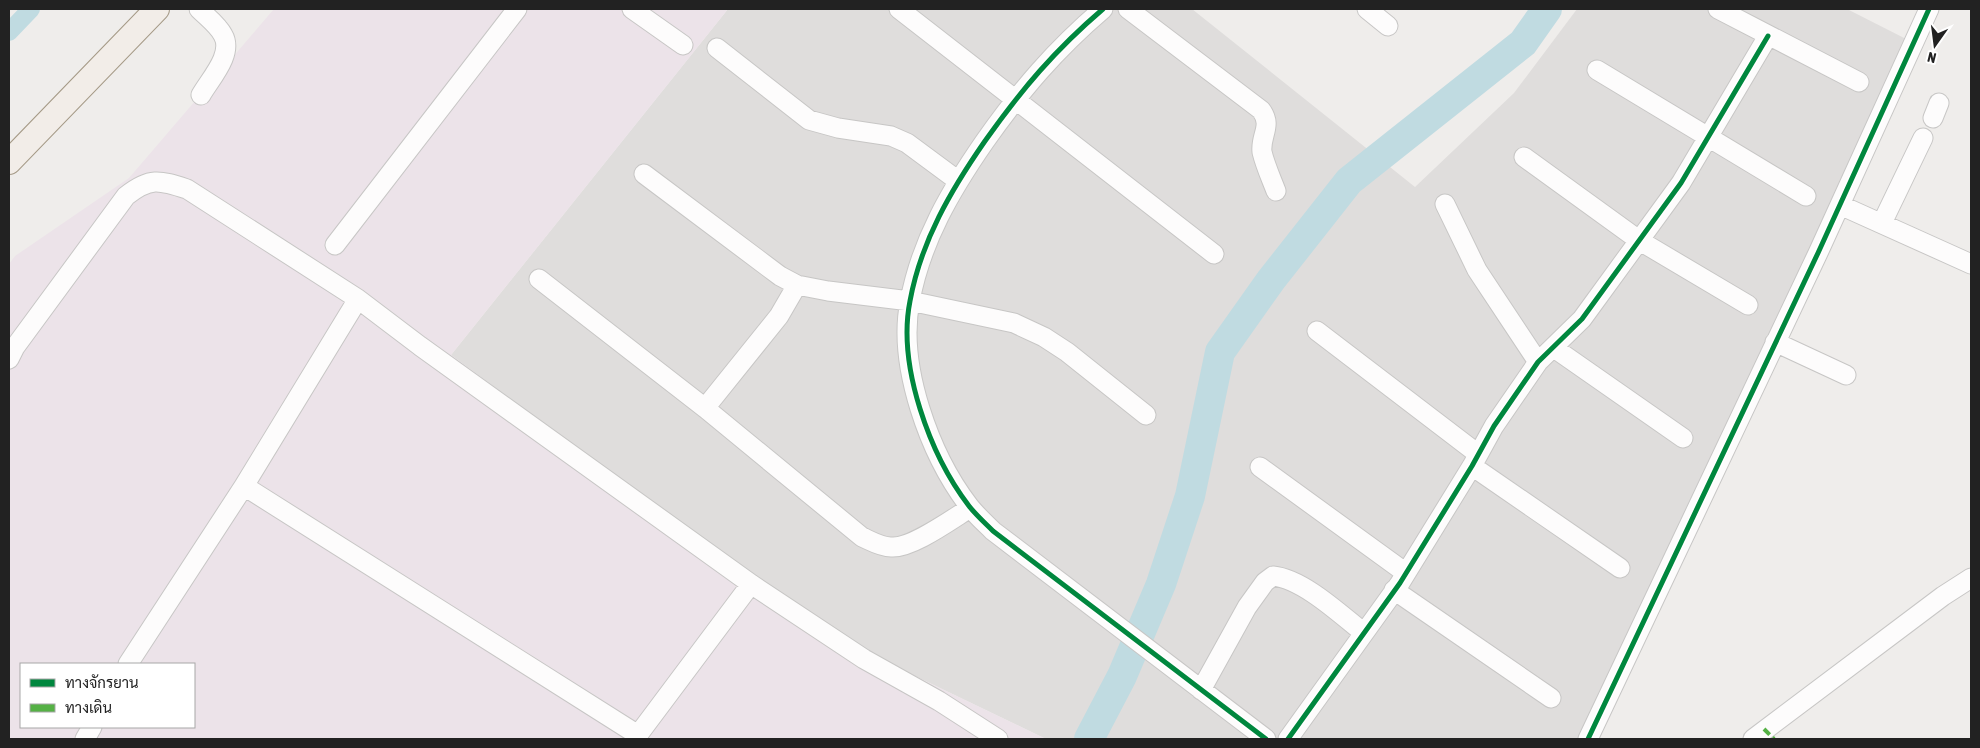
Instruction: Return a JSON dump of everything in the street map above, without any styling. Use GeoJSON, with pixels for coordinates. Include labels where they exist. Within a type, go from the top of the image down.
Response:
{"type":"FeatureCollection","features":[{"type":"Feature","properties":{"kind":"main road"},"geometry":{"type":"LineString","coordinates":[[9,162],[157,9]]}},
{"type":"Feature","properties":{"kind":"street"},"geometry":{"type":"LineString","coordinates":[[199,9],[223,34],[226,44],[224,56],[200,95]]}},
{"type":"Feature","properties":{"kind":"street"},"geometry":{"type":"LineString","coordinates":[[335,246],[517,9]]}},
{"type":"Feature","properties":{"kind":"street"},"geometry":{"type":"LineString","coordinates":[[632,9],[683,46]]}},
{"type":"Feature","properties":{"kind":"street"},"geometry":{"type":"LineString","coordinates":[[900,9],[1214,254]]}},
{"type":"Feature","properties":{"kind":"street"},"geometry":{"type":"LineString","coordinates":[[1103,9],[1056,51],[1015,98],[957,180],[933,227],[910,301],[908,323],[910,363],[923,420],[936,452],[970,508],[992,531],[1266,739]]}},
{"type":"Feature","properties":{"kind":"street"},"geometry":{"type":"LineString","coordinates":[[1128,9],[1261,110],[1266,116],[1267,125],[1262,150],[1276,191]]}},
{"type":"Feature","properties":{"kind":"street"},"geometry":{"type":"LineString","coordinates":[[1367,9],[1388,26]]}},
{"type":"Feature","properties":{"kind":"street"},"geometry":{"type":"LineString","coordinates":[[1718,9],[1860,82]]}},
{"type":"Feature","properties":{"kind":"street"},"geometry":{"type":"LineString","coordinates":[[1588,739],[1840,205],[1929,9]]}},
{"type":"Feature","properties":{"kind":"street"},"geometry":{"type":"LineString","coordinates":[[1298,736],[1364,633],[1406,573],[1494,426],[1538,362],[1582,319],[1640,242],[1681,182],[1768,36]]}},
{"type":"Feature","properties":{"kind":"street"},"geometry":{"type":"LineString","coordinates":[[718,48],[809,120],[838,128],[891,136],[907,144],[957,180]]}},
{"type":"Feature","properties":{"kind":"street"},"geometry":{"type":"LineString","coordinates":[[1597,70],[1806,196]]}},
{"type":"Feature","properties":{"kind":"street"},"geometry":{"type":"LineString","coordinates":[[1882,223],[1923,138]]}},
{"type":"Feature","properties":{"kind":"street"},"geometry":{"type":"LineString","coordinates":[[1524,157],[1640,242],[1748,305]]}},
{"type":"Feature","properties":{"kind":"street"},"geometry":{"type":"LineString","coordinates":[[644,174],[780,276],[797,285],[828,291],[910,301],[1014,323],[1044,337],[1067,352],[1146,415]]}},
{"type":"Feature","properties":{"kind":"street"},"geometry":{"type":"LineString","coordinates":[[9,359],[15,347],[126,196],[148,182],[158,182],[187,189],[358,299],[420,346],[751,584],[864,659],[939,701],[998,739]]}},
{"type":"Feature","properties":{"kind":"street"},"geometry":{"type":"LineString","coordinates":[[1445,204],[1477,270],[1538,362]]}},
{"type":"Feature","properties":{"kind":"street"},"geometry":{"type":"LineString","coordinates":[[1840,205],[1971,264]]}},
{"type":"Feature","properties":{"kind":"street"},"geometry":{"type":"LineString","coordinates":[[539,279],[705,408],[862,537],[891,548],[907,546],[970,508]]}},
{"type":"Feature","properties":{"kind":"street"},"geometry":{"type":"LineString","coordinates":[[705,408],[779,316],[797,285]]}},
{"type":"Feature","properties":{"kind":"street"},"geometry":{"type":"LineString","coordinates":[[129,663],[244,486],[358,299]]}},
{"type":"Feature","properties":{"kind":"street"},"geometry":{"type":"LineString","coordinates":[[1317,331],[1475,460],[1620,568]]}},
{"type":"Feature","properties":{"kind":"street"},"geometry":{"type":"LineString","coordinates":[[1775,342],[1846,375]]}},
{"type":"Feature","properties":{"kind":"street"},"geometry":{"type":"LineString","coordinates":[[1554,348],[1683,438]]}},
{"type":"Feature","properties":{"kind":"street"},"geometry":{"type":"LineString","coordinates":[[1260,467],[1406,573]]}},
{"type":"Feature","properties":{"kind":"street"},"geometry":{"type":"LineString","coordinates":[[244,486],[637,737],[751,584]]}},
{"type":"Feature","properties":{"kind":"street"},"geometry":{"type":"LineString","coordinates":[[1201,690],[1247,607],[1265,582],[1273,576],[1283,577],[1298,583],[1364,633]]}},
{"type":"Feature","properties":{"kind":"street"},"geometry":{"type":"LineString","coordinates":[[1753,739],[1971,578]]}},
{"type":"Feature","properties":{"kind":"street"},"geometry":{"type":"LineString","coordinates":[[1394,590],[1551,698]]}},
{"type":"Feature","properties":{"kind":"street"},"geometry":{"type":"LineString","coordinates":[[85,739],[91,728]]}},
{"type":"Feature","properties":{"kind":"shaded area"},"geometry":{"type":"Polygon","coordinates":[[[274,9],[728,9],[451,355],[728,559],[888,663],[1046,739],[9,739],[9,264],[15,256],[129,178],[274,9]]]}},
{"type":"Feature","properties":{"kind":"shaded area"},"geometry":{"type":"Polygon","coordinates":[[[728,9],[1192,9],[1415,187],[1514,93],[1577,9],[1847,9],[1914,43],[1582,739],[1046,739],[888,663],[728,559],[451,355],[728,9]]]}},
{"type":"Feature","properties":{"kind":"waterway"},"geometry":{"type":"LineString","coordinates":[[9,32],[31,9]]}},
{"type":"Feature","properties":{"kind":"waterway"},"geometry":{"type":"LineString","coordinates":[[1089,739],[1122,676],[1161,584],[1190,496],[1220,352],[1271,280],[1349,181],[1523,43],[1547,9]]}},
{"type":"Feature","properties":{"kind":"marked path"},"geometry":{"type":"LineString","coordinates":[[1764,729],[1774,739]]}},
{"type":"Feature","properties":{"kind":"cycle path"},"geometry":{"type":"LineString","coordinates":[[1103,9],[1054,55],[1012,105],[972,159],[949,197],[922,258],[910,301],[907,326],[908,353],[913,381],[920,409],[942,462],[969,506],[981,519],[993,531],[1266,739]]}},
{"type":"Feature","properties":{"kind":"cycle path"},"geometry":{"type":"LineString","coordinates":[[1588,739],[1818,253],[1929,9]]}},
{"type":"Feature","properties":{"kind":"cycle path"},"geometry":{"type":"LineString","coordinates":[[1288,739],[1400,583],[1472,466],[1494,426],[1538,362],[1582,319],[1681,183],[1768,36]]}}]}
